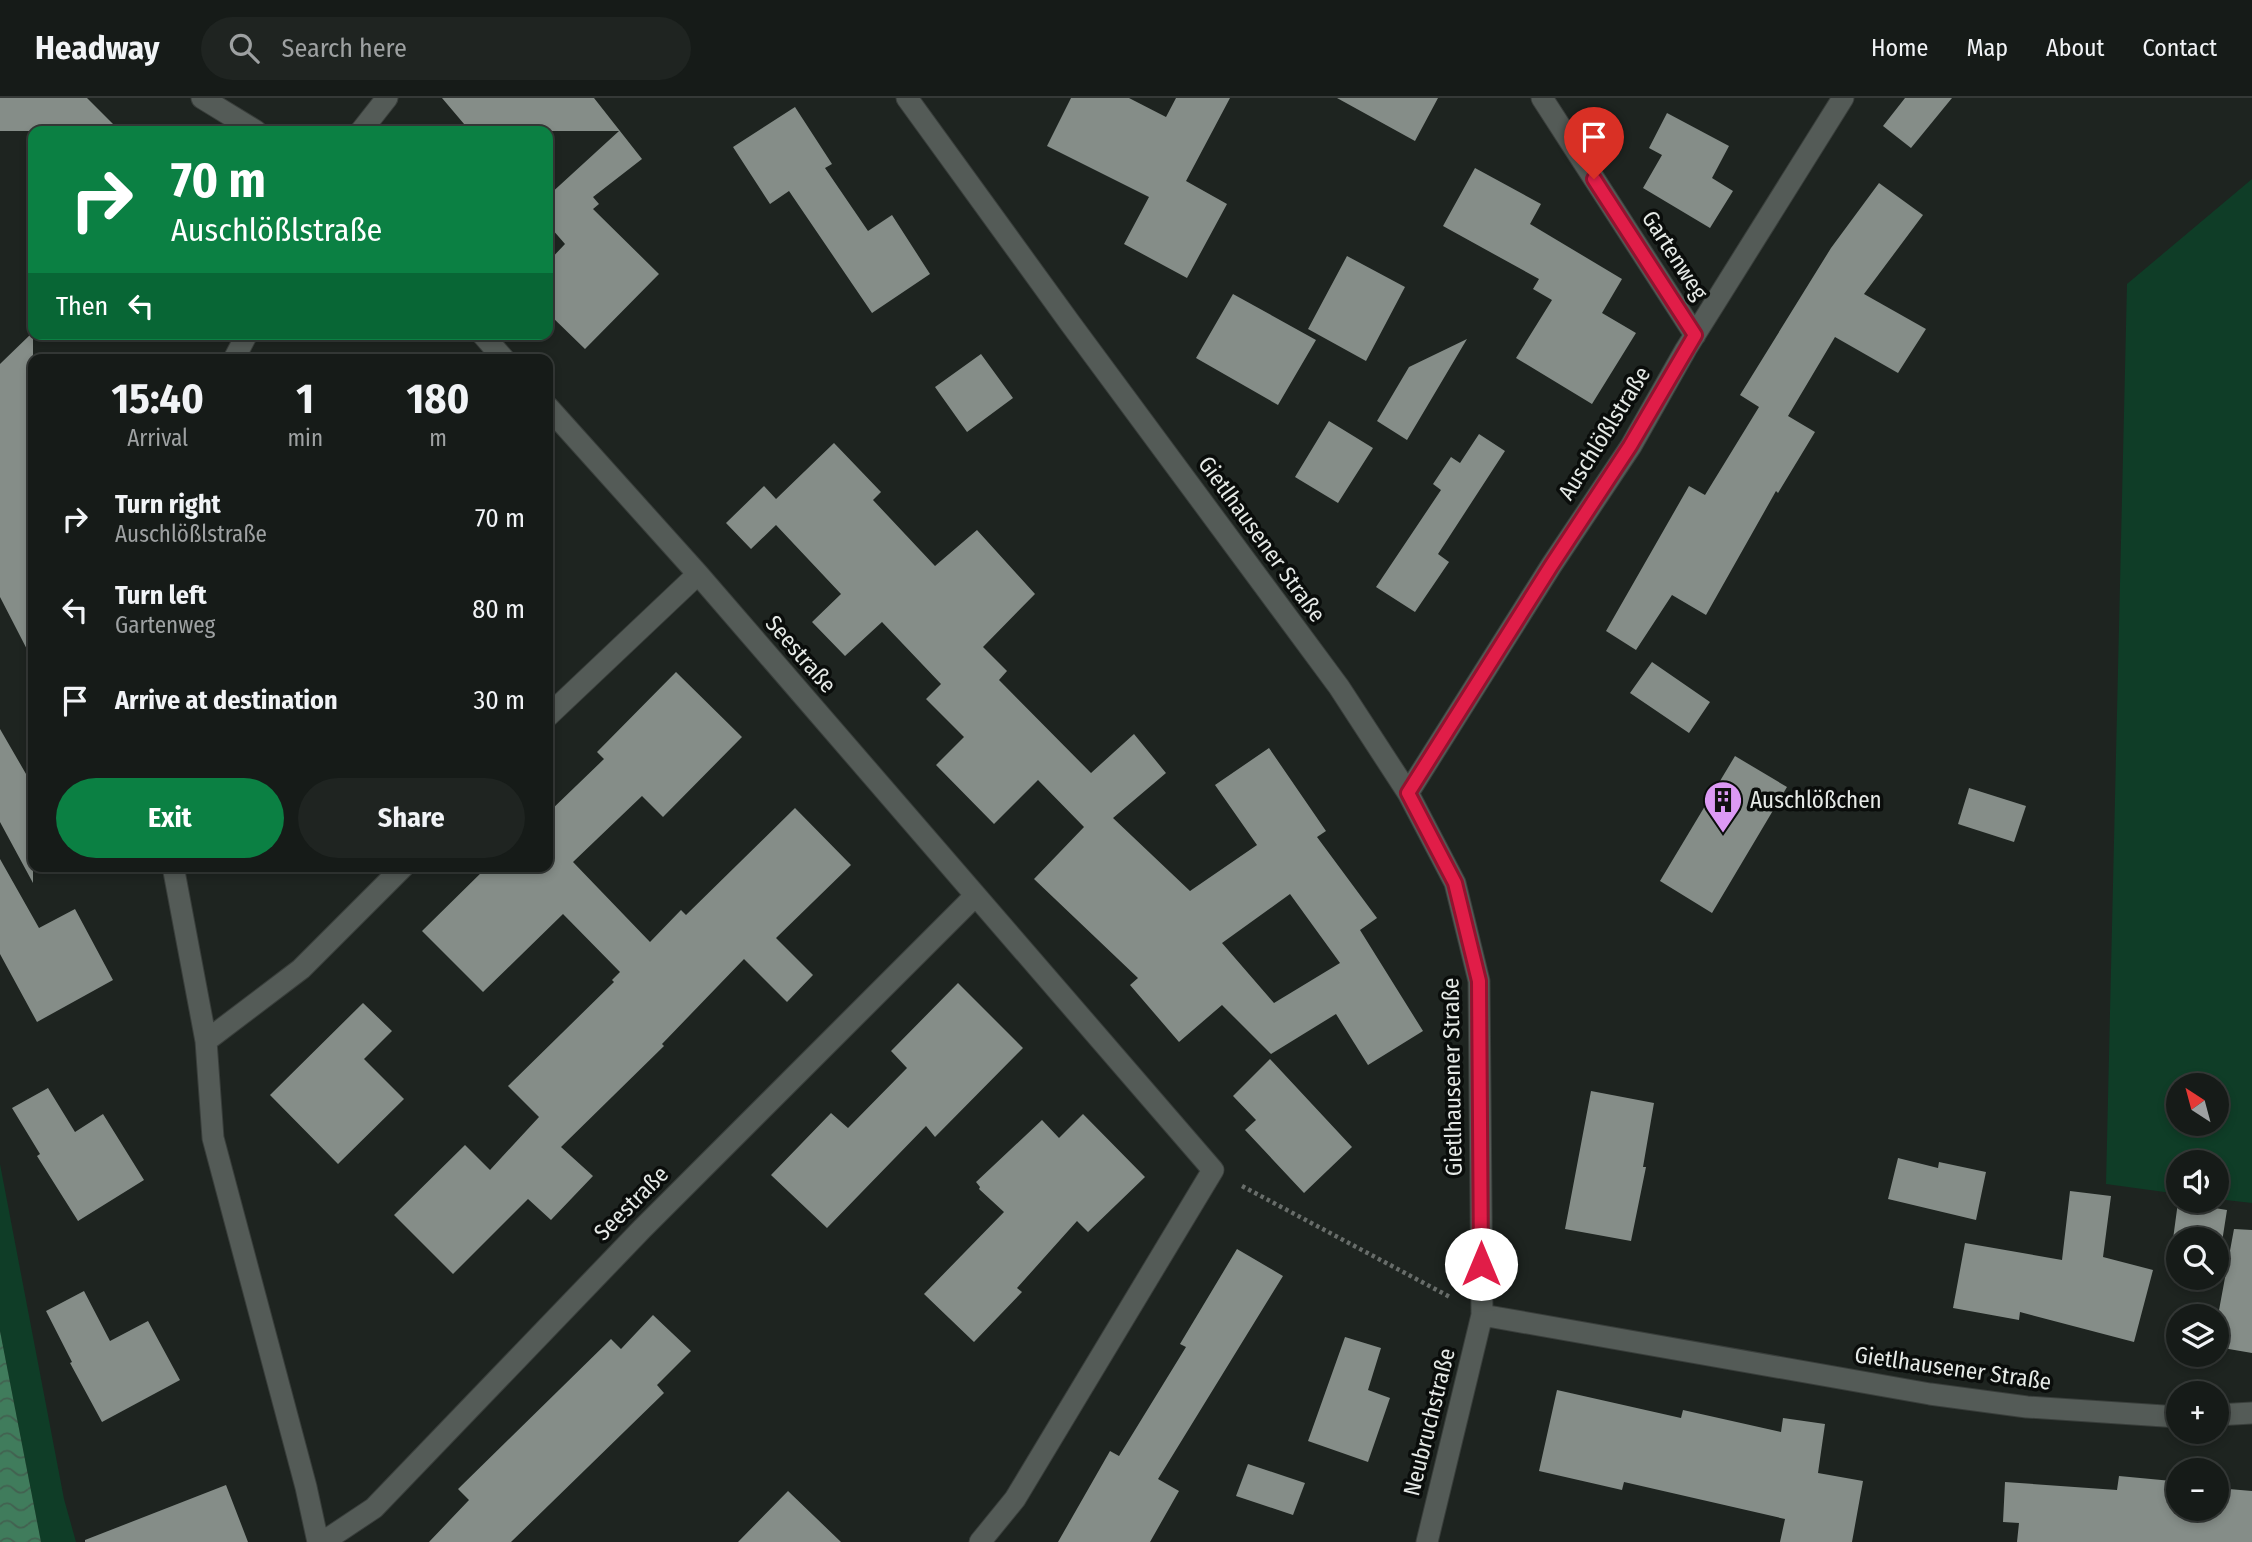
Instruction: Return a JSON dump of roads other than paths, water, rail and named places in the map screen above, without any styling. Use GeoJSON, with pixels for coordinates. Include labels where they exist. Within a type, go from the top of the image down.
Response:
{"type":"FeatureCollection","features":[{"type":"Feature","properties":{"kind":"street"},"geometry":{"type":"LineString","coordinates":[[202,98],[248,126]]}},
{"type":"Feature","properties":{"kind":"street"},"geometry":{"type":"LineString","coordinates":[[365,126],[387,98]]}},
{"type":"Feature","properties":{"kind":"street","name":"Gietlhausener Straße"},"geometry":{"type":"LineString","coordinates":[[907,98],[1339,687],[1408,793],[1455,883],[1479,981],[1482,1315],[1930,1394],[2027,1407],[2166,1416]]}},
{"type":"Feature","properties":{"kind":"street","name":"Gartenweg"},"geometry":{"type":"LineString","coordinates":[[1542,98],[1695,335]]}},
{"type":"Feature","properties":{"kind":"street","name":"Auschlößlstraße"},"geometry":{"type":"LineString","coordinates":[[1408,793],[1630,446],[1695,335],[1843,98]]}},
{"type":"Feature","properties":{"kind":"street"},"geometry":{"type":"LineString","coordinates":[[487,340],[500,354]]}},
{"type":"Feature","properties":{"kind":"street","name":"Seestraße"},"geometry":{"type":"LineString","coordinates":[[553,413],[698,574],[1213,1170],[1016,1499],[980,1542]]}},
{"type":"Feature","properties":{"kind":"street"},"geometry":{"type":"LineString","coordinates":[[553,711],[698,574]]}},
{"type":"Feature","properties":{"kind":"street","name":"Seestraße"},"geometry":{"type":"LineString","coordinates":[[174,872],[206,1041],[213,1138],[320,1542],[374,1507],[642,1229],[975,896]]}},
{"type":"Feature","properties":{"kind":"street"},"geometry":{"type":"LineString","coordinates":[[206,1041],[302,969],[398,872]]}},
{"type":"Feature","properties":{"kind":"street","name":"Neubruchstraße"},"geometry":{"type":"LineString","coordinates":[[1427,1542],[1482,1315]]}},
{"type":"Feature","properties":{"kind":"street"},"geometry":{"type":"LineString","coordinates":[[2229,1414],[2252,1413]]}},
{"type":"Feature","properties":{"kind":"water"},"geometry":{"type":"Polygon","coordinates":[[[0,1331],[41,1542],[0,1542],[0,1331]]]}},
{"type":"Feature","properties":{"kind":"place","name":"Auschlößchen"},"geometry":{"type":"Point","coordinates":[1723,834]}}]}
